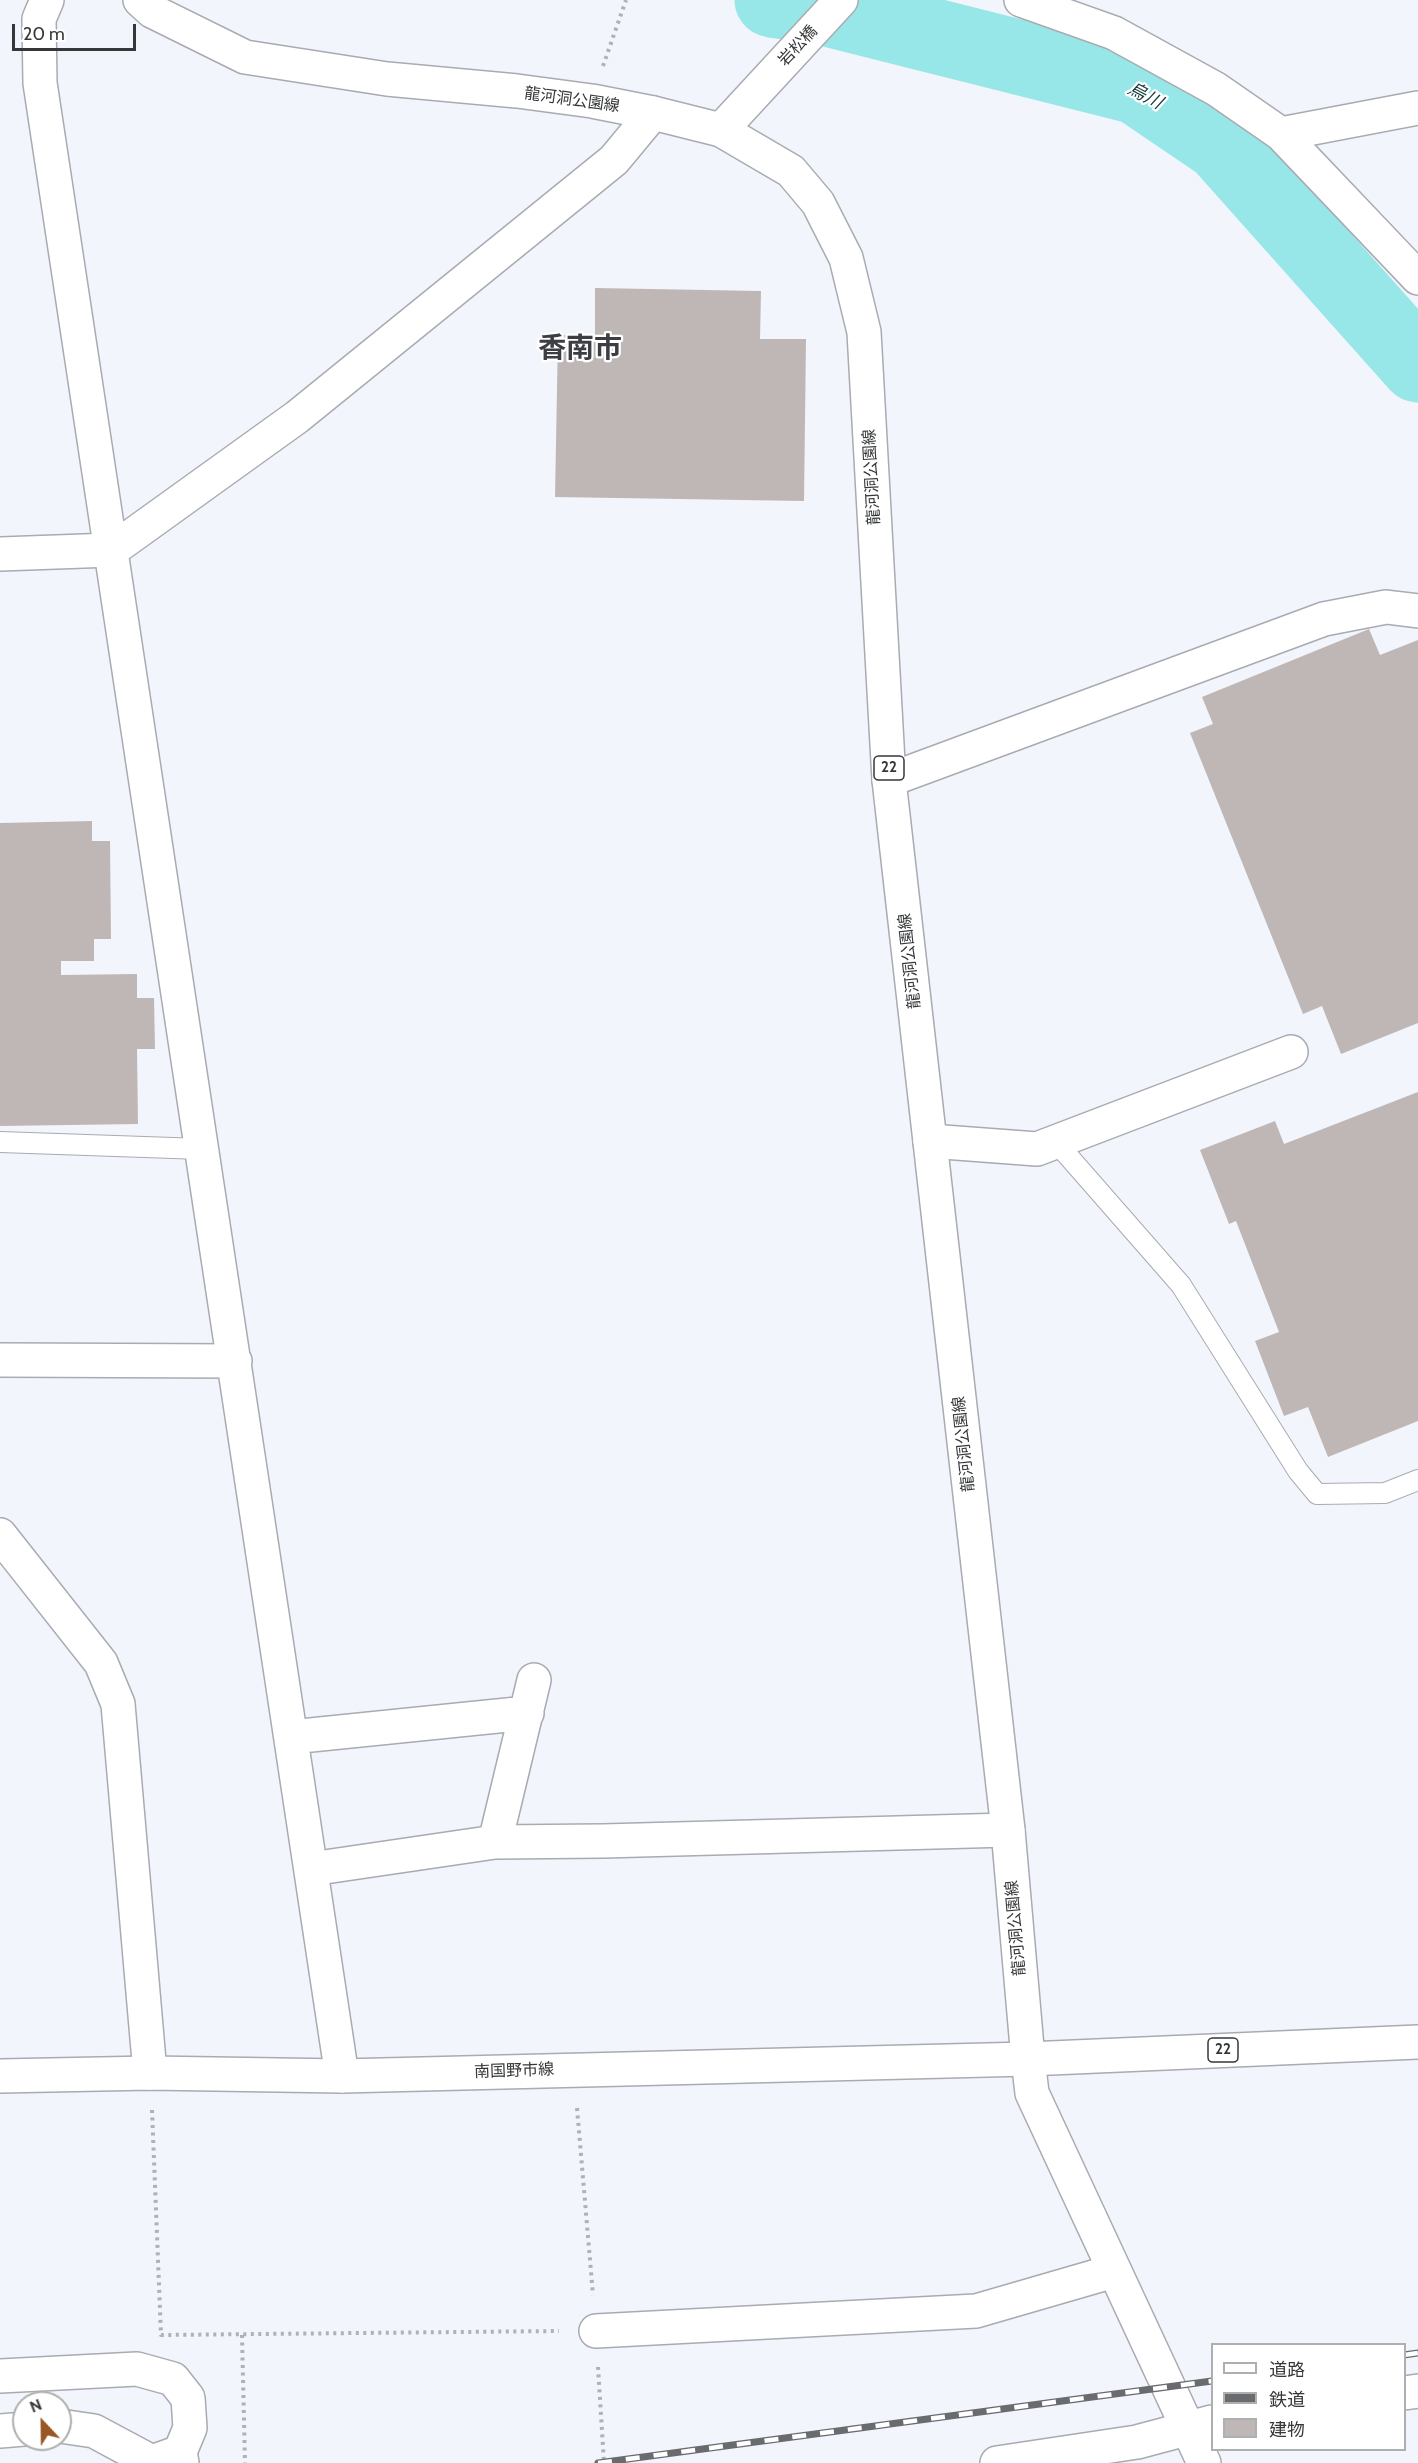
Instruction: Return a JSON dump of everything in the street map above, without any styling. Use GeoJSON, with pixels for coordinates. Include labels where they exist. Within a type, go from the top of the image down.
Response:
{"type":"FeatureCollection","features":[{"type":"Feature","properties":{"kind":"street"},"geometry":{"type":"LineString","coordinates":[[47,0],[39,19],[40,83],[342,2076]]}},
{"type":"Feature","properties":{"kind":"street","name":"龍河洞公園線"},"geometry":{"type":"LineString","coordinates":[[140,0],[152,11],[245,57],[387,79],[581,100],[653,113],[721,130],[791,171],[818,203],[846,258],[864,332],[889,780],[1008,1830],[1032,2093],[1114,2271],[1200,2424],[1204,2463]]}},
{"type":"Feature","properties":{"kind":"street","name":"岩松橋"},"geometry":{"type":"LineString","coordinates":[[721,130],[841,0]]}},
{"type":"Feature","properties":{"kind":"street"},"geometry":{"type":"LineString","coordinates":[[1021,0],[1114,33],[1216,89],[1281,134],[1418,278]]}},
{"type":"Feature","properties":{"kind":"street"},"geometry":{"type":"LineString","coordinates":[[1281,134],[1418,108]]}},
{"type":"Feature","properties":{"kind":"street"},"geometry":{"type":"LineString","coordinates":[[0,554],[112,550],[307,410],[614,160],[653,113]]}},
{"type":"Feature","properties":{"kind":"street"},"geometry":{"type":"LineString","coordinates":[[889,780],[1324,619],[1386,607],[1418,611]]}},
{"type":"Feature","properties":{"kind":"street"},"geometry":{"type":"LineString","coordinates":[[930,1141],[1036,1149],[1291,1052]]}},
{"type":"Feature","properties":{"kind":"street"},"geometry":{"type":"LineString","coordinates":[[0,1360],[235,1361]]}},
{"type":"Feature","properties":{"kind":"street"},"geometry":{"type":"LineString","coordinates":[[0,1535],[102,1663],[118,1704],[150,2073]]}},
{"type":"Feature","properties":{"kind":"street"},"geometry":{"type":"LineString","coordinates":[[495,1842],[534,1680]]}},
{"type":"Feature","properties":{"kind":"street"},"geometry":{"type":"LineString","coordinates":[[291,1737],[527,1713]]}},
{"type":"Feature","properties":{"kind":"street"},"geometry":{"type":"LineString","coordinates":[[311,1869],[495,1842],[1008,1830]]}},
{"type":"Feature","properties":{"kind":"street","name":"22"},"geometry":{"type":"LineString","coordinates":[[1028,2059],[1418,2042]]}},
{"type":"Feature","properties":{"kind":"street","name":"南国野市線"},"geometry":{"type":"LineString","coordinates":[[0,2076],[150,2073],[342,2076],[1028,2059]]}},
{"type":"Feature","properties":{"kind":"street"},"geometry":{"type":"LineString","coordinates":[[596,2331],[976,2311],[1114,2271]]}},
{"type":"Feature","properties":{"kind":"street"},"geometry":{"type":"LineString","coordinates":[[0,2376],[137,2369],[173,2379],[188,2398],[190,2428],[181,2457],[152,2462],[93,2431],[72,2428]]}},
{"type":"Feature","properties":{"kind":"street"},"geometry":{"type":"LineString","coordinates":[[997,2463],[1137,2442],[1200,2424]]}},
{"type":"Feature","properties":{"kind":"lane"},"geometry":{"type":"LineString","coordinates":[[1055,1141],[1181,1285],[1298,1471],[1317,1494],[1385,1493],[1418,1480]]}},
{"type":"Feature","properties":{"kind":"lane"},"geometry":{"type":"LineString","coordinates":[[0,1142],[202,1149]]}},
{"type":"Feature","properties":{"kind":"path"},"geometry":{"type":"LineString","coordinates":[[604,63],[626,0]]}},
{"type":"Feature","properties":{"kind":"path"},"geometry":{"type":"LineString","coordinates":[[574,2070],[596,2331],[604,2463]]}},
{"type":"Feature","properties":{"kind":"path"},"geometry":{"type":"LineString","coordinates":[[150,2073],[161,2335],[596,2331]]}},
{"type":"Feature","properties":{"kind":"path"},"geometry":{"type":"LineString","coordinates":[[242,2335],[245,2463]]}},
{"type":"Feature","properties":{"kind":"building"},"geometry":{"type":"Polygon","coordinates":[[[595,288],[761,291],[760,339],[806,339],[804,501],[555,497],[558,335],[595,336],[595,288]]]}},
{"type":"Feature","properties":{"kind":"building"},"geometry":{"type":"Polygon","coordinates":[[[1369,629],[1380,655],[1418,640],[1418,1023],[1341,1054],[1322,1006],[1303,1014],[1190,733],[1213,724],[1202,697],[1369,629]]]}},
{"type":"Feature","properties":{"kind":"building"},"geometry":{"type":"Polygon","coordinates":[[[92,821],[92,841],[110,841],[111,939],[94,939],[94,961],[61,961],[61,975],[137,974],[137,998],[154,998],[155,1049],[137,1049],[138,1124],[0,1126],[0,823],[92,821]]]}},
{"type":"Feature","properties":{"kind":"building"},"geometry":{"type":"Polygon","coordinates":[[[1418,1092],[1418,1421],[1328,1457],[1308,1407],[1284,1416],[1255,1341],[1279,1332],[1236,1221],[1229,1224],[1200,1150],[1275,1121],[1284,1144],[1418,1092]]]}},
{"type":"Feature","properties":{"kind":"waterway","name":"烏川"},"geometry":{"type":"LineString","coordinates":[[772,0],[815,6],[1137,87],[1221,144],[1418,365]]}},
{"type":"Feature","properties":{"kind":"railway"},"geometry":{"type":"LineString","coordinates":[[1406,2355],[1418,2353]]}},
{"type":"Feature","properties":{"kind":"railway"},"geometry":{"type":"LineString","coordinates":[[598,2463],[1211,2381]]}},
{"type":"Feature","properties":{"kind":"district","name":"香南市"},"geometry":{"type":"Point","coordinates":[580,349]}}]}
